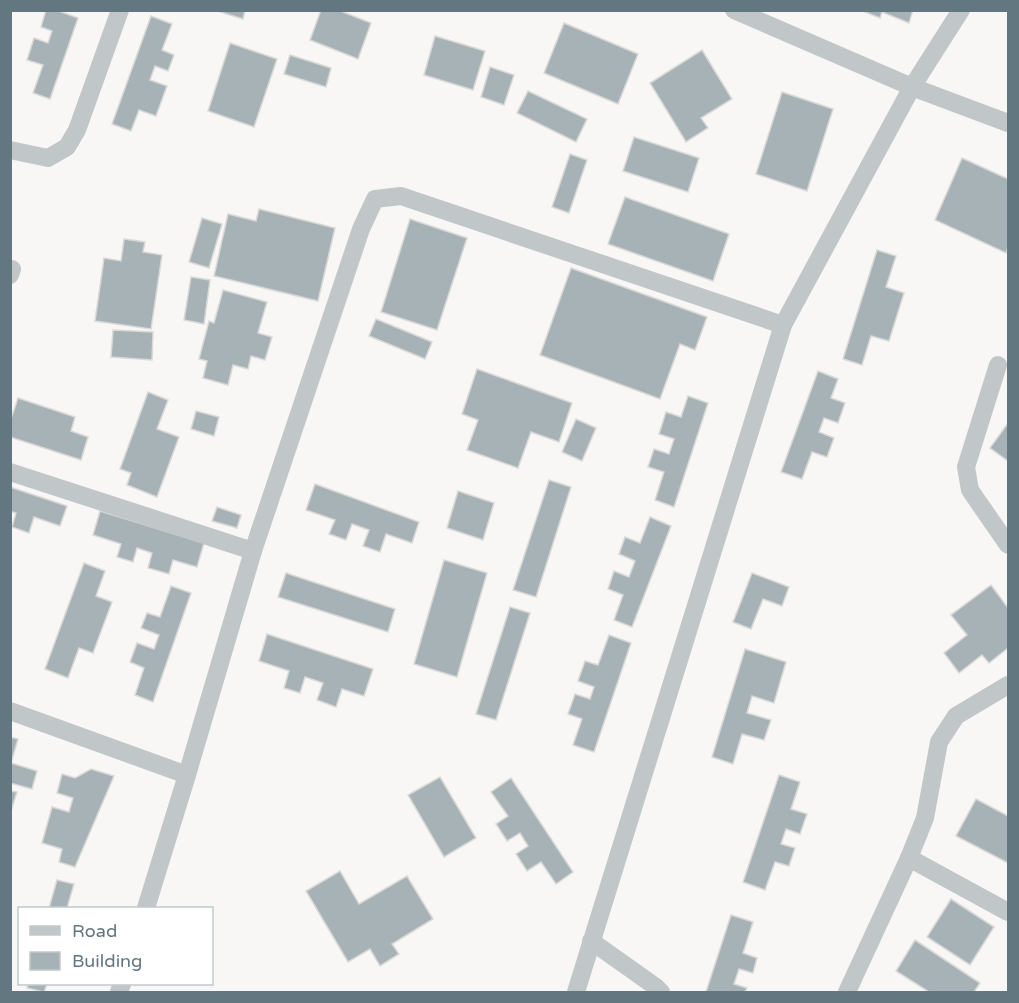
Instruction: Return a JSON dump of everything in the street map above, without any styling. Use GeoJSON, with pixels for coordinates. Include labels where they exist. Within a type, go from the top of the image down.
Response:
{"type":"FeatureCollection","features":[{"type":"Feature","properties":{"kind":"street"},"geometry":{"type":"LineString","coordinates":[[10,150],[48,158],[67,147],[77,130],[120,10]]}},
{"type":"Feature","properties":{"kind":"street"},"geometry":{"type":"LineString","coordinates":[[734,10],[912,87],[1008,123]]}},
{"type":"Feature","properties":{"kind":"street"},"geometry":{"type":"LineString","coordinates":[[576,993],[783,325],[912,87],[961,10]]}},
{"type":"Feature","properties":{"kind":"street"},"geometry":{"type":"LineString","coordinates":[[147,907],[253,551],[361,229],[375,199],[401,196],[783,325]]}},
{"type":"Feature","properties":{"kind":"street"},"geometry":{"type":"LineString","coordinates":[[998,365],[966,467],[970,490],[1008,545]]}},
{"type":"Feature","properties":{"kind":"street"},"geometry":{"type":"LineString","coordinates":[[10,472],[253,551]]}},
{"type":"Feature","properties":{"kind":"street"},"geometry":{"type":"LineString","coordinates":[[847,993],[925,818],[939,742],[956,716],[1008,685]]}},
{"type":"Feature","properties":{"kind":"street"},"geometry":{"type":"LineString","coordinates":[[10,711],[187,775]]}},
{"type":"Feature","properties":{"kind":"street"},"geometry":{"type":"LineString","coordinates":[[909,858],[1008,912]]}},
{"type":"Feature","properties":{"kind":"street"},"geometry":{"type":"LineString","coordinates":[[591,941],[656,987],[661,993]]}},
{"type":"Feature","properties":{"kind":"building"},"geometry":{"type":"Polygon","coordinates":[[[46,10],[56,10],[78,18],[50,99],[33,93],[43,65],[27,60],[34,38],[48,43],[52,31],[41,27],[46,10]]]}},
{"type":"Feature","properties":{"kind":"building"},"geometry":{"type":"Polygon","coordinates":[[[214,10],[245,10],[243,19],[214,10]]]}},
{"type":"Feature","properties":{"kind":"building"},"geometry":{"type":"Polygon","coordinates":[[[321,10],[338,10],[371,23],[358,59],[310,40],[321,10]]]}},
{"type":"Feature","properties":{"kind":"building"},"geometry":{"type":"Polygon","coordinates":[[[860,10],[913,10],[909,23],[882,12],[880,18],[860,10]]]}},
{"type":"Feature","properties":{"kind":"building"},"geometry":{"type":"Polygon","coordinates":[[[151,16],[172,24],[162,50],[174,55],[168,71],[155,66],[150,80],[167,86],[156,116],[139,110],[131,131],[112,124],[151,16]]]}},
{"type":"Feature","properties":{"kind":"building"},"geometry":{"type":"Polygon","coordinates":[[[564,23],[638,54],[618,104],[544,73],[564,23]]]}},
{"type":"Feature","properties":{"kind":"building"},"geometry":{"type":"Polygon","coordinates":[[[435,36],[485,51],[473,90],[424,75],[435,36]]]}},
{"type":"Feature","properties":{"kind":"building"},"geometry":{"type":"Polygon","coordinates":[[[230,43],[277,59],[254,127],[208,111],[230,43]]]}},
{"type":"Feature","properties":{"kind":"building"},"geometry":{"type":"Polygon","coordinates":[[[702,50],[732,99],[701,118],[708,128],[686,142],[650,83],[702,50]]]}},
{"type":"Feature","properties":{"kind":"building"},"geometry":{"type":"Polygon","coordinates":[[[290,55],[331,68],[326,87],[284,74],[290,55]]]}},
{"type":"Feature","properties":{"kind":"building"},"geometry":{"type":"Polygon","coordinates":[[[490,67],[514,75],[504,105],[481,97],[490,67]]]}},
{"type":"Feature","properties":{"kind":"building"},"geometry":{"type":"Polygon","coordinates":[[[528,91],[587,119],[576,142],[517,113],[528,91]]]}},
{"type":"Feature","properties":{"kind":"building"},"geometry":{"type":"Polygon","coordinates":[[[782,92],[833,109],[807,191],[756,174],[782,92]]]}},
{"type":"Feature","properties":{"kind":"building"},"geometry":{"type":"Polygon","coordinates":[[[634,137],[699,158],[688,192],[623,171],[634,137]]]}},
{"type":"Feature","properties":{"kind":"building"},"geometry":{"type":"Polygon","coordinates":[[[570,154],[587,160],[569,213],[552,207],[570,154]]]}},
{"type":"Feature","properties":{"kind":"building"},"geometry":{"type":"Polygon","coordinates":[[[962,158],[1008,179],[1008,247],[1006,253],[935,220],[962,158]]]}},
{"type":"Feature","properties":{"kind":"building"},"geometry":{"type":"Polygon","coordinates":[[[625,197],[729,234],[713,281],[608,244],[625,197]]]}},
{"type":"Feature","properties":{"kind":"building"},"geometry":{"type":"Polygon","coordinates":[[[259,209],[335,228],[318,301],[214,276],[228,214],[256,221],[259,209]]]}},
{"type":"Feature","properties":{"kind":"building"},"geometry":{"type":"Polygon","coordinates":[[[202,218],[222,224],[209,268],[189,262],[202,218]]]}},
{"type":"Feature","properties":{"kind":"building"},"geometry":{"type":"Polygon","coordinates":[[[410,219],[467,238],[437,330],[381,312],[410,219]]]}},
{"type":"Feature","properties":{"kind":"building"},"geometry":{"type":"Polygon","coordinates":[[[124,239],[145,242],[143,252],[162,255],[151,329],[95,321],[104,258],[121,261],[124,239]]]}},
{"type":"Feature","properties":{"kind":"building"},"geometry":{"type":"Polygon","coordinates":[[[877,250],[896,256],[886,287],[904,293],[889,341],[871,336],[862,365],[843,359],[877,250]]]}},
{"type":"Feature","properties":{"kind":"building"},"geometry":{"type":"Polygon","coordinates":[[[571,268],[707,317],[695,350],[680,344],[660,399],[540,355],[571,268]]]}},
{"type":"Feature","properties":{"kind":"building"},"geometry":{"type":"Polygon","coordinates":[[[191,277],[210,280],[204,324],[184,320],[191,277]]]}},
{"type":"Feature","properties":{"kind":"building"},"geometry":{"type":"Polygon","coordinates":[[[223,290],[267,302],[258,333],[272,337],[265,360],[251,356],[248,369],[233,365],[228,385],[203,378],[207,361],[199,359],[209,321],[214,323],[223,290]]]}},
{"type":"Feature","properties":{"kind":"building"},"geometry":{"type":"Polygon","coordinates":[[[376,319],[432,342],[425,359],[369,336],[376,319]]]}},
{"type":"Feature","properties":{"kind":"building"},"geometry":{"type":"Polygon","coordinates":[[[113,330],[153,332],[152,360],[111,357],[113,330]]]}},
{"type":"Feature","properties":{"kind":"building"},"geometry":{"type":"Polygon","coordinates":[[[477,369],[572,403],[559,442],[531,432],[518,468],[467,450],[478,420],[462,414],[477,369]]]}},
{"type":"Feature","properties":{"kind":"building"},"geometry":{"type":"Polygon","coordinates":[[[818,371],[838,379],[831,398],[845,403],[838,423],[824,418],[819,432],[834,438],[827,457],[812,452],[802,479],[781,472],[818,371]]]}},
{"type":"Feature","properties":{"kind":"building"},"geometry":{"type":"Polygon","coordinates":[[[148,392],[168,400],[157,429],[179,437],[157,497],[127,485],[131,473],[120,469],[148,392]]]}},
{"type":"Feature","properties":{"kind":"building"},"geometry":{"type":"Polygon","coordinates":[[[688,396],[708,403],[674,507],[655,500],[664,472],[648,467],[654,449],[669,454],[674,439],[659,434],[666,412],[681,417],[688,396]]]}},
{"type":"Feature","properties":{"kind":"building"},"geometry":{"type":"Polygon","coordinates":[[[18,398],[75,417],[71,431],[88,437],[81,460],[10,437],[10,415],[12,416],[18,398]]]}},
{"type":"Feature","properties":{"kind":"building"},"geometry":{"type":"Polygon","coordinates":[[[196,411],[219,417],[214,436],[191,429],[196,411]]]}},
{"type":"Feature","properties":{"kind":"building"},"geometry":{"type":"Polygon","coordinates":[[[576,419],[596,428],[582,461],[562,452],[576,419]]]}},
{"type":"Feature","properties":{"kind":"building"},"geometry":{"type":"Polygon","coordinates":[[[1008,423],[1008,461],[990,448],[1008,423]]]}},
{"type":"Feature","properties":{"kind":"building"},"geometry":{"type":"Polygon","coordinates":[[[549,480],[571,487],[536,597],[513,590],[549,480]]]}},
{"type":"Feature","properties":{"kind":"building"},"geometry":{"type":"Polygon","coordinates":[[[315,484],[419,522],[412,543],[386,534],[380,552],[363,546],[369,530],[352,524],[346,540],[329,534],[335,520],[306,510],[315,484]]]}},
{"type":"Feature","properties":{"kind":"building"},"geometry":{"type":"Polygon","coordinates":[[[10,487],[67,506],[60,526],[34,517],[29,533],[12,527],[16,513],[10,511],[10,487]]]}},
{"type":"Feature","properties":{"kind":"building"},"geometry":{"type":"Polygon","coordinates":[[[458,491],[494,503],[483,540],[447,528],[458,491]]]}},
{"type":"Feature","properties":{"kind":"building"},"geometry":{"type":"Polygon","coordinates":[[[217,507],[241,515],[237,528],[212,521],[217,507]]]}},
{"type":"Feature","properties":{"kind":"building"},"geometry":{"type":"Polygon","coordinates":[[[100,511],[204,543],[197,567],[173,560],[169,574],[148,568],[152,553],[137,548],[133,562],[117,557],[121,544],[93,535],[100,511]]]}},
{"type":"Feature","properties":{"kind":"building"},"geometry":{"type":"Polygon","coordinates":[[[650,517],[671,526],[632,627],[614,620],[623,595],[608,589],[614,571],[629,577],[635,561],[619,554],[625,537],[640,543],[650,517]]]}},
{"type":"Feature","properties":{"kind":"building"},"geometry":{"type":"Polygon","coordinates":[[[444,560],[487,573],[457,677],[414,664],[444,560]]]}},
{"type":"Feature","properties":{"kind":"building"},"geometry":{"type":"Polygon","coordinates":[[[84,563],[105,571],[96,596],[112,602],[93,653],[79,648],[68,678],[45,669],[84,563]]]}},
{"type":"Feature","properties":{"kind":"building"},"geometry":{"type":"Polygon","coordinates":[[[286,573],[395,609],[388,632],[278,597],[286,573]]]}},
{"type":"Feature","properties":{"kind":"building"},"geometry":{"type":"Polygon","coordinates":[[[752,573],[789,587],[782,606],[763,599],[751,629],[733,622],[752,573]]]}},
{"type":"Feature","properties":{"kind":"building"},"geometry":{"type":"Polygon","coordinates":[[[991,585],[1008,608],[1008,648],[989,663],[982,655],[959,673],[944,653],[967,635],[951,615],[991,585]]]}},
{"type":"Feature","properties":{"kind":"building"},"geometry":{"type":"Polygon","coordinates":[[[171,586],[191,593],[153,702],[135,695],[144,668],[130,662],[137,643],[154,649],[159,635],[141,628],[147,613],[160,617],[171,586]]]}},
{"type":"Feature","properties":{"kind":"building"},"geometry":{"type":"Polygon","coordinates":[[[510,607],[530,613],[496,720],[476,714],[510,607]]]}},
{"type":"Feature","properties":{"kind":"building"},"geometry":{"type":"Polygon","coordinates":[[[267,634],[373,669],[364,696],[342,689],[336,707],[317,700],[323,683],[305,677],[300,693],[284,688],[289,671],[259,661],[267,634]]]}},
{"type":"Feature","properties":{"kind":"building"},"geometry":{"type":"Polygon","coordinates":[[[609,635],[631,643],[594,752],[573,745],[582,719],[568,714],[575,694],[590,699],[594,687],[578,681],[585,661],[598,665],[609,635]]]}},
{"type":"Feature","properties":{"kind":"building"},"geometry":{"type":"Polygon","coordinates":[[[745,649],[786,662],[774,703],[752,696],[747,713],[771,720],[764,740],[742,734],[733,764],[712,757],[745,649]]]}},
{"type":"Feature","properties":{"kind":"building"},"geometry":{"type":"Polygon","coordinates":[[[10,737],[18,739],[11,763],[37,771],[32,789],[10,783],[10,737]]]}},
{"type":"Feature","properties":{"kind":"building"},"geometry":{"type":"Polygon","coordinates":[[[91,769],[114,776],[75,867],[59,862],[62,849],[42,843],[52,807],[69,812],[73,798],[57,793],[62,774],[75,778],[91,769]]]}},
{"type":"Feature","properties":{"kind":"building"},"geometry":{"type":"Polygon","coordinates":[[[779,775],[800,782],[791,809],[807,814],[800,834],[786,829],[781,844],[795,848],[789,866],[775,862],[765,890],[743,882],[779,775]]]}},
{"type":"Feature","properties":{"kind":"building"},"geometry":{"type":"Polygon","coordinates":[[[440,777],[476,838],[444,857],[408,795],[440,777]]]}},
{"type":"Feature","properties":{"kind":"building"},"geometry":{"type":"Polygon","coordinates":[[[511,778],[573,872],[556,884],[541,862],[527,871],[516,854],[528,846],[520,833],[507,841],[496,824],[508,816],[491,792],[511,778]]]}},
{"type":"Feature","properties":{"kind":"building"},"geometry":{"type":"Polygon","coordinates":[[[10,791],[17,792],[10,814],[10,791]]]}},
{"type":"Feature","properties":{"kind":"building"},"geometry":{"type":"Polygon","coordinates":[[[976,799],[1008,816],[1008,863],[956,836],[976,799]]]}},
{"type":"Feature","properties":{"kind":"building"},"geometry":{"type":"Polygon","coordinates":[[[340,871],[359,904],[407,876],[433,919],[392,944],[399,954],[380,966],[370,949],[348,962],[306,891],[340,871]]]}},
{"type":"Feature","properties":{"kind":"building"},"geometry":{"type":"Polygon","coordinates":[[[57,880],[74,884],[67,907],[49,907],[57,880]]]}},
{"type":"Feature","properties":{"kind":"building"},"geometry":{"type":"Polygon","coordinates":[[[951,899],[994,927],[970,965],[927,937],[951,899]]]}},
{"type":"Feature","properties":{"kind":"building"},"geometry":{"type":"Polygon","coordinates":[[[731,915],[753,922],[743,953],[757,958],[753,973],[739,969],[734,984],[747,988],[745,992],[706,992],[731,915]]]}},
{"type":"Feature","properties":{"kind":"building"},"geometry":{"type":"Polygon","coordinates":[[[915,940],[980,983],[974,992],[929,992],[896,971],[915,940]]]}},
{"type":"Feature","properties":{"kind":"building"},"geometry":{"type":"Polygon","coordinates":[[[28,985],[47,985],[44,992],[27,988],[28,985]]]}}]}
